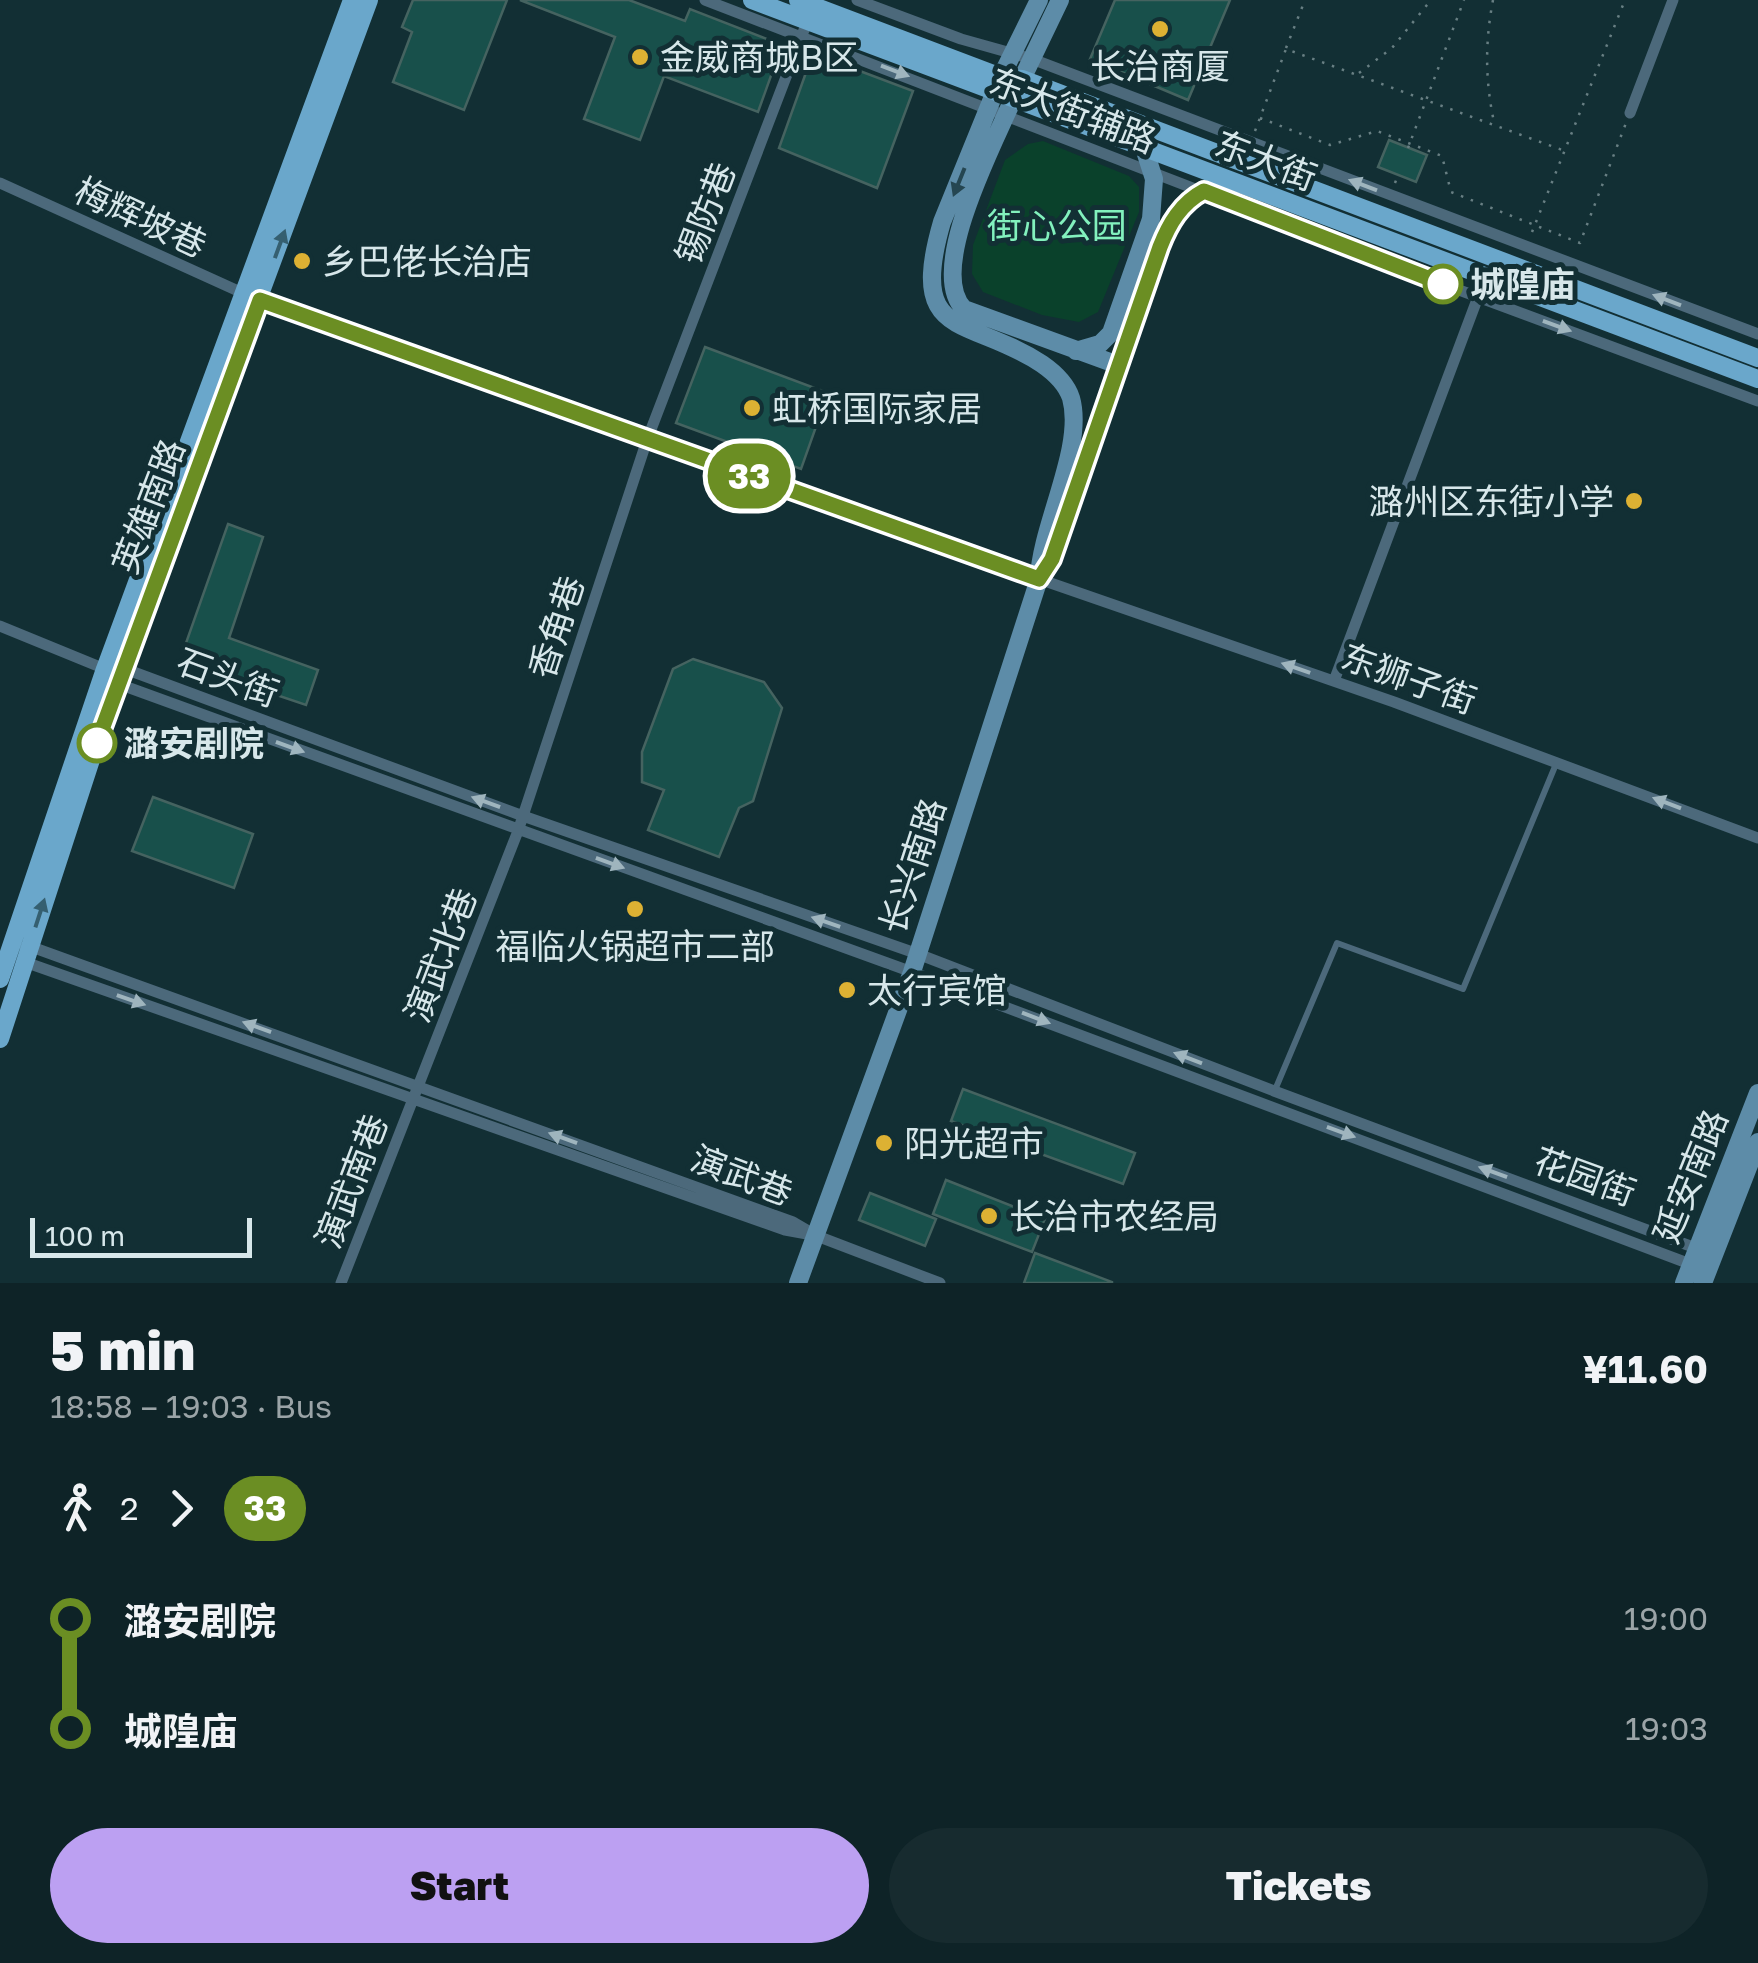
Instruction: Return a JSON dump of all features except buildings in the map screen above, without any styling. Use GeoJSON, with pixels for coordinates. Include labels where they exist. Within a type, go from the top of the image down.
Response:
{"type":"FeatureCollection","features":[{"type":"Feature","properties":{"kind":"main road","name":"英雄南路"},"geometry":{"type":"LineString","coordinates":[[252,297],[352,0]]}},
{"type":"Feature","properties":{"kind":"main road","name":"英雄南路"},"geometry":{"type":"LineString","coordinates":[[0,979],[252,297],[368,0]]}},
{"type":"Feature","properties":{"kind":"main road","name":"东大街"},"geometry":{"type":"LineString","coordinates":[[752,0],[805,16],[1001,98],[1758,379]]}},
{"type":"Feature","properties":{"kind":"main road"},"geometry":{"type":"LineString","coordinates":[[1022,78],[1022,56],[1039,0]]}},
{"type":"Feature","properties":{"kind":"main road"},"geometry":{"type":"LineString","coordinates":[[1060,0],[1022,56],[1001,98],[960,227],[951,265],[953,293],[964,309],[1118,365]]}},
{"type":"Feature","properties":{"kind":"main road","name":"东大街"},"geometry":{"type":"LineString","coordinates":[[1001,98],[1022,78],[1758,358]]}},
{"type":"Feature","properties":{"kind":"main road","name":"长兴南路"},"geometry":{"type":"LineString","coordinates":[[1001,98],[942,222],[932,282],[935,300],[953,324],[1031,358],[1064,382],[1072,400],[1069,452],[1040,554],[1039,579]]}},
{"type":"Feature","properties":{"kind":"main road"},"geometry":{"type":"LineString","coordinates":[[1076,350],[1100,344],[1111,333],[1152,219],[1155,194],[1144,148]]}},
{"type":"Feature","properties":{"kind":"main road"},"geometry":{"type":"LineString","coordinates":[[1204,191],[1236,184]]}},
{"type":"Feature","properties":{"kind":"main road","name":"长兴南路"},"geometry":{"type":"LineString","coordinates":[[798,1283],[915,963],[1039,579],[1052,559],[1168,228],[1183,206],[1204,191]]}},
{"type":"Feature","properties":{"kind":"main road","name":"英雄南路"},"geometry":{"type":"LineString","coordinates":[[0,1039],[115,673]]}},
{"type":"Feature","properties":{"kind":"main road","name":"延安南路"},"geometry":{"type":"LineString","coordinates":[[1703,1283],[1700,1257],[1758,1093]]}},
{"type":"Feature","properties":{"kind":"main road","name":"延安南路"},"geometry":{"type":"LineString","coordinates":[[1684,1283],[1758,1142]]}},
{"type":"Feature","properties":{"kind":"street","name":"东大街辅路"},"geometry":{"type":"LineString","coordinates":[[705,0],[805,16],[1001,98],[1151,170],[1758,401]]}},
{"type":"Feature","properties":{"kind":"street","name":"东大街辅路"},"geometry":{"type":"LineString","coordinates":[[857,0],[961,39],[1022,56],[1758,334]]}},
{"type":"Feature","properties":{"kind":"street"},"geometry":{"type":"LineString","coordinates":[[1630,112],[1673,0]]}},
{"type":"Feature","properties":{"kind":"street","name":"锡防巷"},"geometry":{"type":"LineString","coordinates":[[648,440],[805,16]]}},
{"type":"Feature","properties":{"kind":"street","name":"梅辉坡巷"},"geometry":{"type":"LineString","coordinates":[[0,183],[252,297]]}},
{"type":"Feature","properties":{"kind":"street"},"geometry":{"type":"LineString","coordinates":[[252,297],[1039,579]]}},
{"type":"Feature","properties":{"kind":"street"},"geometry":{"type":"LineString","coordinates":[[1334,680],[1478,297]]}},
{"type":"Feature","properties":{"kind":"street","name":"香角巷"},"geometry":{"type":"LineString","coordinates":[[518,831],[648,440]]}},
{"type":"Feature","properties":{"kind":"street","name":"东狮子街"},"geometry":{"type":"LineString","coordinates":[[1039,579],[1334,680],[1758,838]]}},
{"type":"Feature","properties":{"kind":"street"},"geometry":{"type":"LineString","coordinates":[[0,626],[115,673]]}},
{"type":"Feature","properties":{"kind":"street","name":"石头街"},"geometry":{"type":"LineString","coordinates":[[115,673],[523,816],[915,963]]}},
{"type":"Feature","properties":{"kind":"street","name":"石头街"},"geometry":{"type":"LineString","coordinates":[[115,673],[518,831],[915,963]]}},
{"type":"Feature","properties":{"kind":"street","name":"演武北巷"},"geometry":{"type":"LineString","coordinates":[[412,1099],[518,831]]}},
{"type":"Feature","properties":{"kind":"street","name":"演武巷"},"geometry":{"type":"LineString","coordinates":[[8,952],[27,955],[418,1085],[793,1222],[816,1236]]}},
{"type":"Feature","properties":{"kind":"street","name":"演武巷"},"geometry":{"type":"LineString","coordinates":[[27,955],[412,1099],[785,1230],[816,1236]]}},
{"type":"Feature","properties":{"kind":"street","name":"花园街"},"geometry":{"type":"LineString","coordinates":[[915,963],[1274,1091],[1700,1257]]}},
{"type":"Feature","properties":{"kind":"street","name":"花园街"},"geometry":{"type":"LineString","coordinates":[[915,963],[1266,1104],[1700,1257]]}},
{"type":"Feature","properties":{"kind":"street","name":"演武南巷"},"geometry":{"type":"LineString","coordinates":[[341,1283],[412,1099]]}},
{"type":"Feature","properties":{"kind":"street"},"geometry":{"type":"LineString","coordinates":[[816,1236],[940,1283]]}},
{"type":"Feature","properties":{"kind":"lane"},"geometry":{"type":"LineString","coordinates":[[1266,1104],[1337,943],[1463,989],[1558,761]]}},
{"type":"Feature","properties":{"kind":"path"},"geometry":{"type":"LineString","coordinates":[[1250,142],[1305,0]]}},
{"type":"Feature","properties":{"kind":"path"},"geometry":{"type":"LineString","coordinates":[[1358,74],[1392,48],[1432,0]]}},
{"type":"Feature","properties":{"kind":"path"},"geometry":{"type":"LineString","coordinates":[[1409,145],[1464,0]]}},
{"type":"Feature","properties":{"kind":"path"},"geometry":{"type":"LineString","coordinates":[[1493,0],[1486,67],[1495,125]]}},
{"type":"Feature","properties":{"kind":"path"},"geometry":{"type":"LineString","coordinates":[[1526,246],[1624,0]]}},
{"type":"Feature","properties":{"kind":"path"},"geometry":{"type":"LineString","coordinates":[[1286,49],[1565,151]]}},
{"type":"Feature","properties":{"kind":"path"},"geometry":{"type":"LineString","coordinates":[[1260,118],[1330,144],[1377,130],[1442,156],[1451,192],[1580,243],[1630,112]]}},
{"type":"Feature","properties":{"kind":"path"},"geometry":{"type":"LineString","coordinates":[[1680,1157],[1689,1138]]}},
{"type":"Feature","properties":{"kind":"green space","name":"街心公园"},"geometry":{"type":"Polygon","coordinates":[[[1043,141],[1129,176],[1139,187],[1139,212],[1098,312],[1079,322],[1042,315],[983,292],[972,274],[973,245],[1005,160],[1028,144],[1043,141]]]}},
{"type":"Feature","properties":{"kind":"bus line","name":"33"},"geometry":{"type":"LineString","coordinates":[[97,743],[260,300],[1039,579],[1052,559],[1152,266],[1168,228],[1190,200],[1204,191],[1443,284]]}},
{"type":"Feature","properties":{"kind":"place","name":"长治商厦"},"geometry":{"type":"Point","coordinates":[1160,29]}},
{"type":"Feature","properties":{"kind":"place","name":"金威商城B区"},"geometry":{"type":"Point","coordinates":[640,57]}},
{"type":"Feature","properties":{"kind":"place","name":"乡巴佬长治店"},"geometry":{"type":"Point","coordinates":[302,261]}},
{"type":"Feature","properties":{"kind":"place","name":"城隍庙"},"geometry":{"type":"Point","coordinates":[1443,284]}},
{"type":"Feature","properties":{"kind":"place","name":"虹桥国际家居"},"geometry":{"type":"Point","coordinates":[752,408]}},
{"type":"Feature","properties":{"kind":"place","name":"潞州区东街小学"},"geometry":{"type":"Point","coordinates":[1634,501]}},
{"type":"Feature","properties":{"kind":"place","name":"潞安剧院"},"geometry":{"type":"Point","coordinates":[97,743]}},
{"type":"Feature","properties":{"kind":"place","name":"福临火锅超市二部"},"geometry":{"type":"Point","coordinates":[635,909]}},
{"type":"Feature","properties":{"kind":"place","name":"太行宾馆"},"geometry":{"type":"Point","coordinates":[847,990]}},
{"type":"Feature","properties":{"kind":"place","name":"阳光超市"},"geometry":{"type":"Point","coordinates":[884,1143]}},
{"type":"Feature","properties":{"kind":"place","name":"长治市农经局"},"geometry":{"type":"Point","coordinates":[989,1216]}}]}
